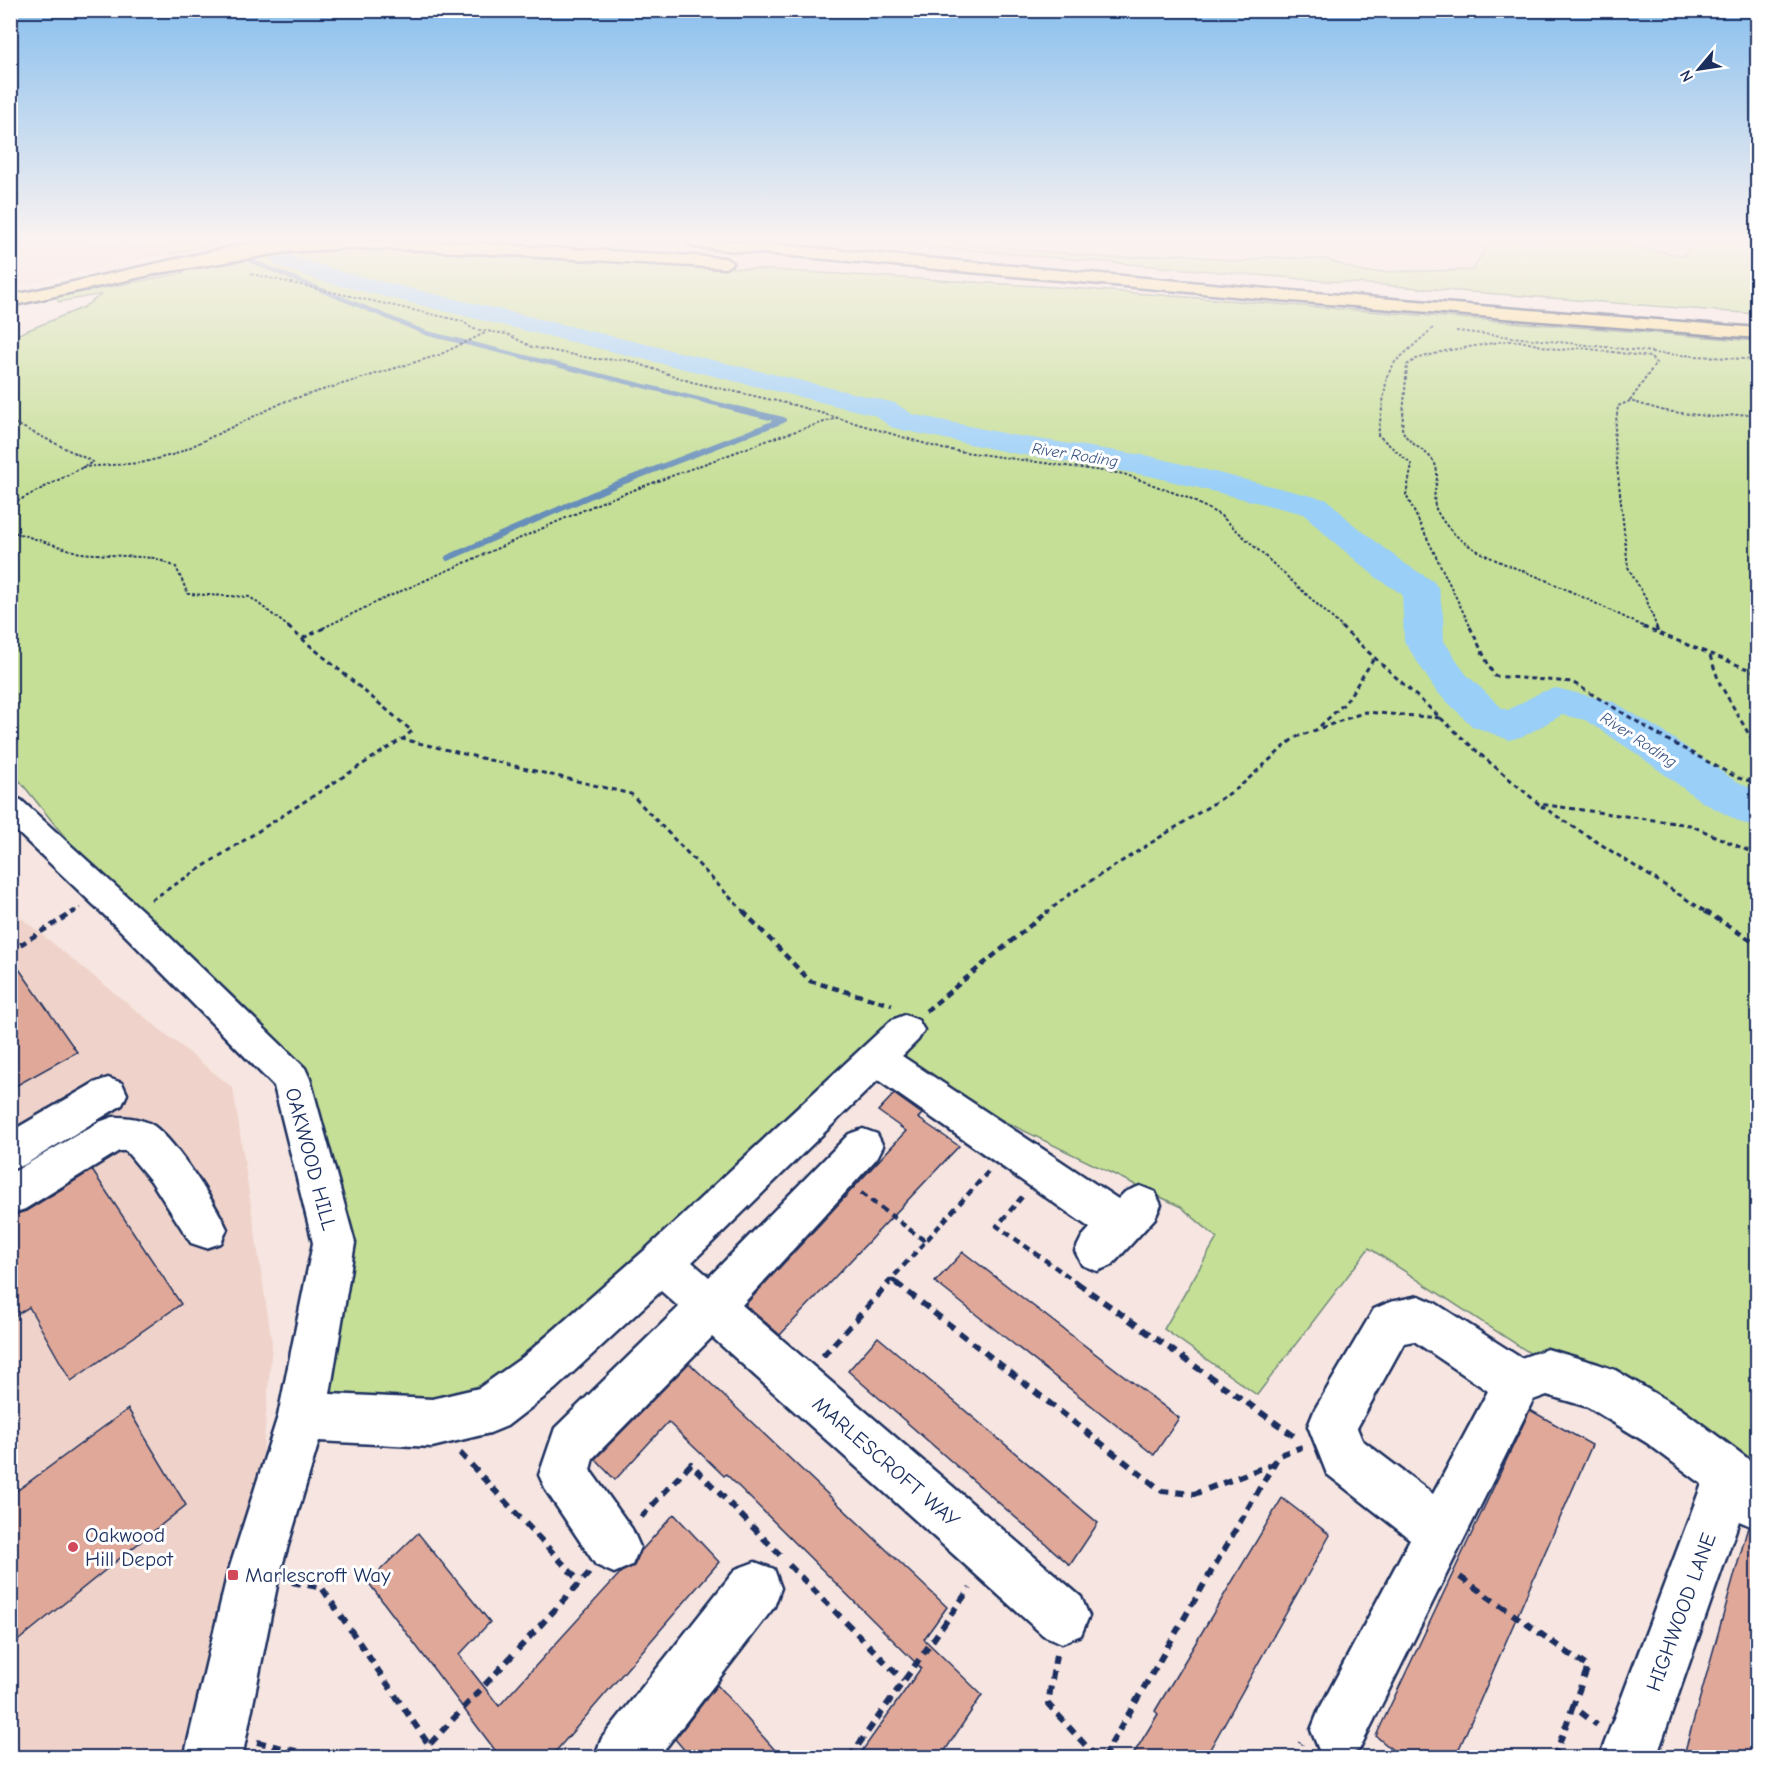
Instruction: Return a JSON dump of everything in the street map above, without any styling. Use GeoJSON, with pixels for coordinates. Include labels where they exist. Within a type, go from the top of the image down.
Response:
{"type":"FeatureCollection","features":[{"type":"Feature","properties":{"kind":"main road"},"geometry":{"type":"LineString","coordinates":[[1654,325],[1758,333]]}},
{"type":"Feature","properties":{"kind":"street","name":"OAKWOOD HILL"},"geometry":{"type":"LineString","coordinates":[[10,807],[115,905],[291,1079],[334,1243],[302,1416],[253,1576],[216,1746]]}},
{"type":"Feature","properties":{"kind":"street"},"geometry":{"type":"LineString","coordinates":[[302,1416],[432,1423],[490,1409],[539,1373],[661,1263],[905,1030]]}},
{"type":"Feature","properties":{"kind":"street"},"geometry":{"type":"LineString","coordinates":[[876,1059],[1119,1227]]}},
{"type":"Feature","properties":{"kind":"street"},"geometry":{"type":"LineString","coordinates":[[10,1153],[108,1094]]}},
{"type":"Feature","properties":{"kind":"street"},"geometry":{"type":"LineString","coordinates":[[10,1196],[113,1134],[129,1134],[140,1139],[157,1159],[206,1229]]}},
{"type":"Feature","properties":{"kind":"street"},"geometry":{"type":"LineString","coordinates":[[614,1547],[564,1475],[572,1444],[858,1167]]}},
{"type":"Feature","properties":{"kind":"street","name":"MARLESCROFT WAY"},"geometry":{"type":"LineString","coordinates":[[661,1263],[1062,1616]]}},
{"type":"Feature","properties":{"kind":"street"},"geometry":{"type":"LineString","coordinates":[[1339,1730],[1435,1543],[1517,1383],[1419,1318],[1390,1324],[1332,1426],[1344,1457],[1435,1543]]}},
{"type":"Feature","properties":{"kind":"street","name":"HIGHWOOD LANE"},"geometry":{"type":"LineString","coordinates":[[1517,1383],[1547,1372],[1598,1387],[1664,1426],[1744,1489],[1631,1750]]}},
{"type":"Feature","properties":{"kind":"street"},"geometry":{"type":"LineString","coordinates":[[622,1758],[755,1588]]}},
{"type":"Feature","properties":{"kind":"path"},"geometry":{"type":"LineString","coordinates":[[467,325],[473,329],[507,334],[532,347],[557,353],[627,360],[692,382],[839,418],[943,449],[1124,474],[1188,498],[1220,515],[1441,718],[1539,804],[1758,945]]}},
{"type":"Feature","properties":{"kind":"path"},"geometry":{"type":"LineString","coordinates":[[1442,329],[1431,328],[1395,362],[1387,376],[1378,435],[1412,465],[1406,495],[1494,676],[1572,682],[1664,738],[1738,778],[1758,783]]}},
{"type":"Feature","properties":{"kind":"path"},"geometry":{"type":"LineString","coordinates":[[1454,331],[1652,352],[1758,360]]}},
{"type":"Feature","properties":{"kind":"path"},"geometry":{"type":"LineString","coordinates":[[82,467],[141,463],[176,454],[286,401],[439,355],[486,332]]}},
{"type":"Feature","properties":{"kind":"path"},"geometry":{"type":"LineString","coordinates":[[1630,401],[1633,394],[1651,374],[1656,363],[1650,357],[1582,348],[1560,350],[1520,341],[1505,341],[1445,351],[1416,359],[1407,365],[1406,396],[1400,418],[1403,433],[1436,465],[1437,481],[1433,501],[1443,522],[1465,544],[1492,559],[1551,583],[1659,635],[1758,673]]}},
{"type":"Feature","properties":{"kind":"path"},"geometry":{"type":"LineString","coordinates":[[1650,357],[1652,352]]}},
{"type":"Feature","properties":{"kind":"path"},"geometry":{"type":"LineString","coordinates":[[1659,635],[1647,601],[1628,567],[1614,438],[1618,406],[1630,401],[1665,411],[1714,417],[1758,413]]}},
{"type":"Feature","properties":{"kind":"path"},"geometry":{"type":"LineString","coordinates":[[303,638],[381,600],[604,501],[774,438],[839,418]]}},
{"type":"Feature","properties":{"kind":"path"},"geometry":{"type":"LineString","coordinates":[[10,421],[93,462],[10,505]]}},
{"type":"Feature","properties":{"kind":"path"},"geometry":{"type":"LineString","coordinates":[[10,531],[80,553],[155,558],[176,567],[188,594],[250,597],[303,638],[412,731],[402,739],[115,905],[10,951]]}},
{"type":"Feature","properties":{"kind":"path"},"geometry":{"type":"LineString","coordinates":[[1710,655],[1720,684],[1758,750]]}},
{"type":"Feature","properties":{"kind":"path"},"geometry":{"type":"LineString","coordinates":[[1317,729],[1345,703],[1375,657]]}},
{"type":"Feature","properties":{"kind":"path"},"geometry":{"type":"LineString","coordinates":[[402,739],[631,794],[810,981],[897,1006],[905,1030],[982,963],[1070,894],[1238,788],[1294,738],[1365,712],[1441,718]]}},
{"type":"Feature","properties":{"kind":"path"},"geometry":{"type":"LineString","coordinates":[[1539,804],[1690,825],[1758,855]]}},
{"type":"Feature","properties":{"kind":"path"},"geometry":{"type":"LineString","coordinates":[[798,1384],[1008,1149]]}},
{"type":"Feature","properties":{"kind":"path"},"geometry":{"type":"LineString","coordinates":[[858,1167],[925,1241]]}},
{"type":"Feature","properties":{"kind":"path"},"geometry":{"type":"LineString","coordinates":[[1044,1173],[997,1226],[1308,1445],[1278,1455],[1103,1758]]}},
{"type":"Feature","properties":{"kind":"path"},"geometry":{"type":"LineString","coordinates":[[891,1279],[1162,1491],[1194,1494],[1273,1464]]}},
{"type":"Feature","properties":{"kind":"path"},"geometry":{"type":"LineString","coordinates":[[432,1423],[580,1582]]}},
{"type":"Feature","properties":{"kind":"path"},"geometry":{"type":"LineString","coordinates":[[1435,1543],[1588,1667],[1554,1758]]}},
{"type":"Feature","properties":{"kind":"path"},"geometry":{"type":"LineString","coordinates":[[424,1758],[429,1745],[614,1547]]}},
{"type":"Feature","properties":{"kind":"path"},"geometry":{"type":"LineString","coordinates":[[849,1758],[993,1556]]}},
{"type":"Feature","properties":{"kind":"path"},"geometry":{"type":"LineString","coordinates":[[322,1588],[429,1745]]}},
{"type":"Feature","properties":{"kind":"path"},"geometry":{"type":"LineString","coordinates":[[1062,1616],[1048,1704],[1097,1758]]}},
{"type":"Feature","properties":{"kind":"path"},"geometry":{"type":"LineString","coordinates":[[1573,1706],[1631,1750]]}},
{"type":"Feature","properties":{"kind":"path"},"geometry":{"type":"LineString","coordinates":[[216,1746],[327,1758]]}},
{"type":"Feature","properties":{"kind":"shaded area"},"geometry":{"type":"Polygon","coordinates":[[[10,909],[233,1088],[272,1343],[253,1576],[213,1757],[11,1757],[10,909]]]}},
{"type":"Feature","properties":{"kind":"green space"},"geometry":{"type":"Polygon","coordinates":[[[42,325],[1543,325],[1757,341],[1757,1504],[1715,1474],[1369,1248],[1257,1395],[1164,1329],[1217,1238],[1181,1207],[876,1059],[490,1409],[302,1416],[334,1243],[291,1079],[133,922],[11,770],[11,337],[42,325]]]}},
{"type":"Feature","properties":{"kind":"building"},"geometry":{"type":"Polygon","coordinates":[[[10,956],[77,1052],[10,1089],[10,956]]]}},
{"type":"Feature","properties":{"kind":"building"},"geometry":{"type":"Polygon","coordinates":[[[894,1094],[922,1114],[918,1118],[959,1146],[780,1335],[745,1305],[906,1131],[878,1111],[894,1094]]]}},
{"type":"Feature","properties":{"kind":"building"},"geometry":{"type":"Polygon","coordinates":[[[92,1170],[181,1304],[71,1381],[29,1307],[10,1319],[10,1216],[26,1211],[92,1170]]]}},
{"type":"Feature","properties":{"kind":"building"},"geometry":{"type":"Polygon","coordinates":[[[963,1252],[1179,1418],[1154,1455],[935,1282],[963,1252]]]}},
{"type":"Feature","properties":{"kind":"building"},"geometry":{"type":"Polygon","coordinates":[[[878,1337],[1098,1523],[1070,1565],[848,1371],[878,1337]]]}},
{"type":"Feature","properties":{"kind":"building"},"geometry":{"type":"Polygon","coordinates":[[[689,1363],[947,1607],[924,1639],[982,1695],[940,1758],[857,1758],[921,1668],[726,1474],[724,1476],[668,1422],[615,1480],[595,1459],[689,1363]]]}},
{"type":"Feature","properties":{"kind":"building","name":"Oakwood Hill Depot"},"geometry":{"type":"Polygon","coordinates":[[[128,1409],[186,1505],[10,1647],[10,1496],[128,1409]]]}},
{"type":"Feature","properties":{"kind":"building"},"geometry":{"type":"Polygon","coordinates":[[[1530,1410],[1592,1445],[1455,1758],[1402,1758],[1376,1736],[1530,1410]]]}},
{"type":"Feature","properties":{"kind":"building"},"geometry":{"type":"Polygon","coordinates":[[[1282,1498],[1330,1535],[1205,1758],[1131,1758],[1158,1714],[1155,1711],[1282,1498]]]}},
{"type":"Feature","properties":{"kind":"building"},"geometry":{"type":"Polygon","coordinates":[[[674,1514],[719,1562],[550,1758],[501,1758],[368,1582],[418,1533],[490,1622],[459,1655],[499,1706],[621,1572],[634,1566],[641,1551],[674,1514]]]}},
{"type":"Feature","properties":{"kind":"building"},"geometry":{"type":"Polygon","coordinates":[[[1748,1527],[1758,1531],[1758,1758],[1683,1758],[1748,1527]]]}},
{"type":"Feature","properties":{"kind":"building"},"geometry":{"type":"Polygon","coordinates":[[[717,1685],[782,1758],[691,1758],[675,1739],[717,1685]]]}},
{"type":"Feature","properties":{"kind":"waterway"},"geometry":{"type":"LineString","coordinates":[[405,325],[426,333],[742,410]]}},
{"type":"Feature","properties":{"kind":"waterway","name":"River Roding"},"geometry":{"type":"LineString","coordinates":[[525,325],[884,409],[902,421],[1012,444],[1150,466],[1316,507],[1341,531],[1391,571],[1420,589],[1424,615],[1424,641],[1451,682],[1487,717],[1509,727],[1556,701],[1599,711],[1649,742],[1718,791],[1758,812]]}},
{"type":"Feature","properties":{"kind":"waterway"},"geometry":{"type":"LineString","coordinates":[[448,558],[617,484],[783,420],[736,409]]}},
{"type":"Feature","properties":{"kind":"place","name":"Oakwood Hill Depot"},"geometry":{"type":"Point","coordinates":[73,1547]}},
{"type":"Feature","properties":{"kind":"place","name":"Marlescroft Way"},"geometry":{"type":"Point","coordinates":[233,1575]}}]}
